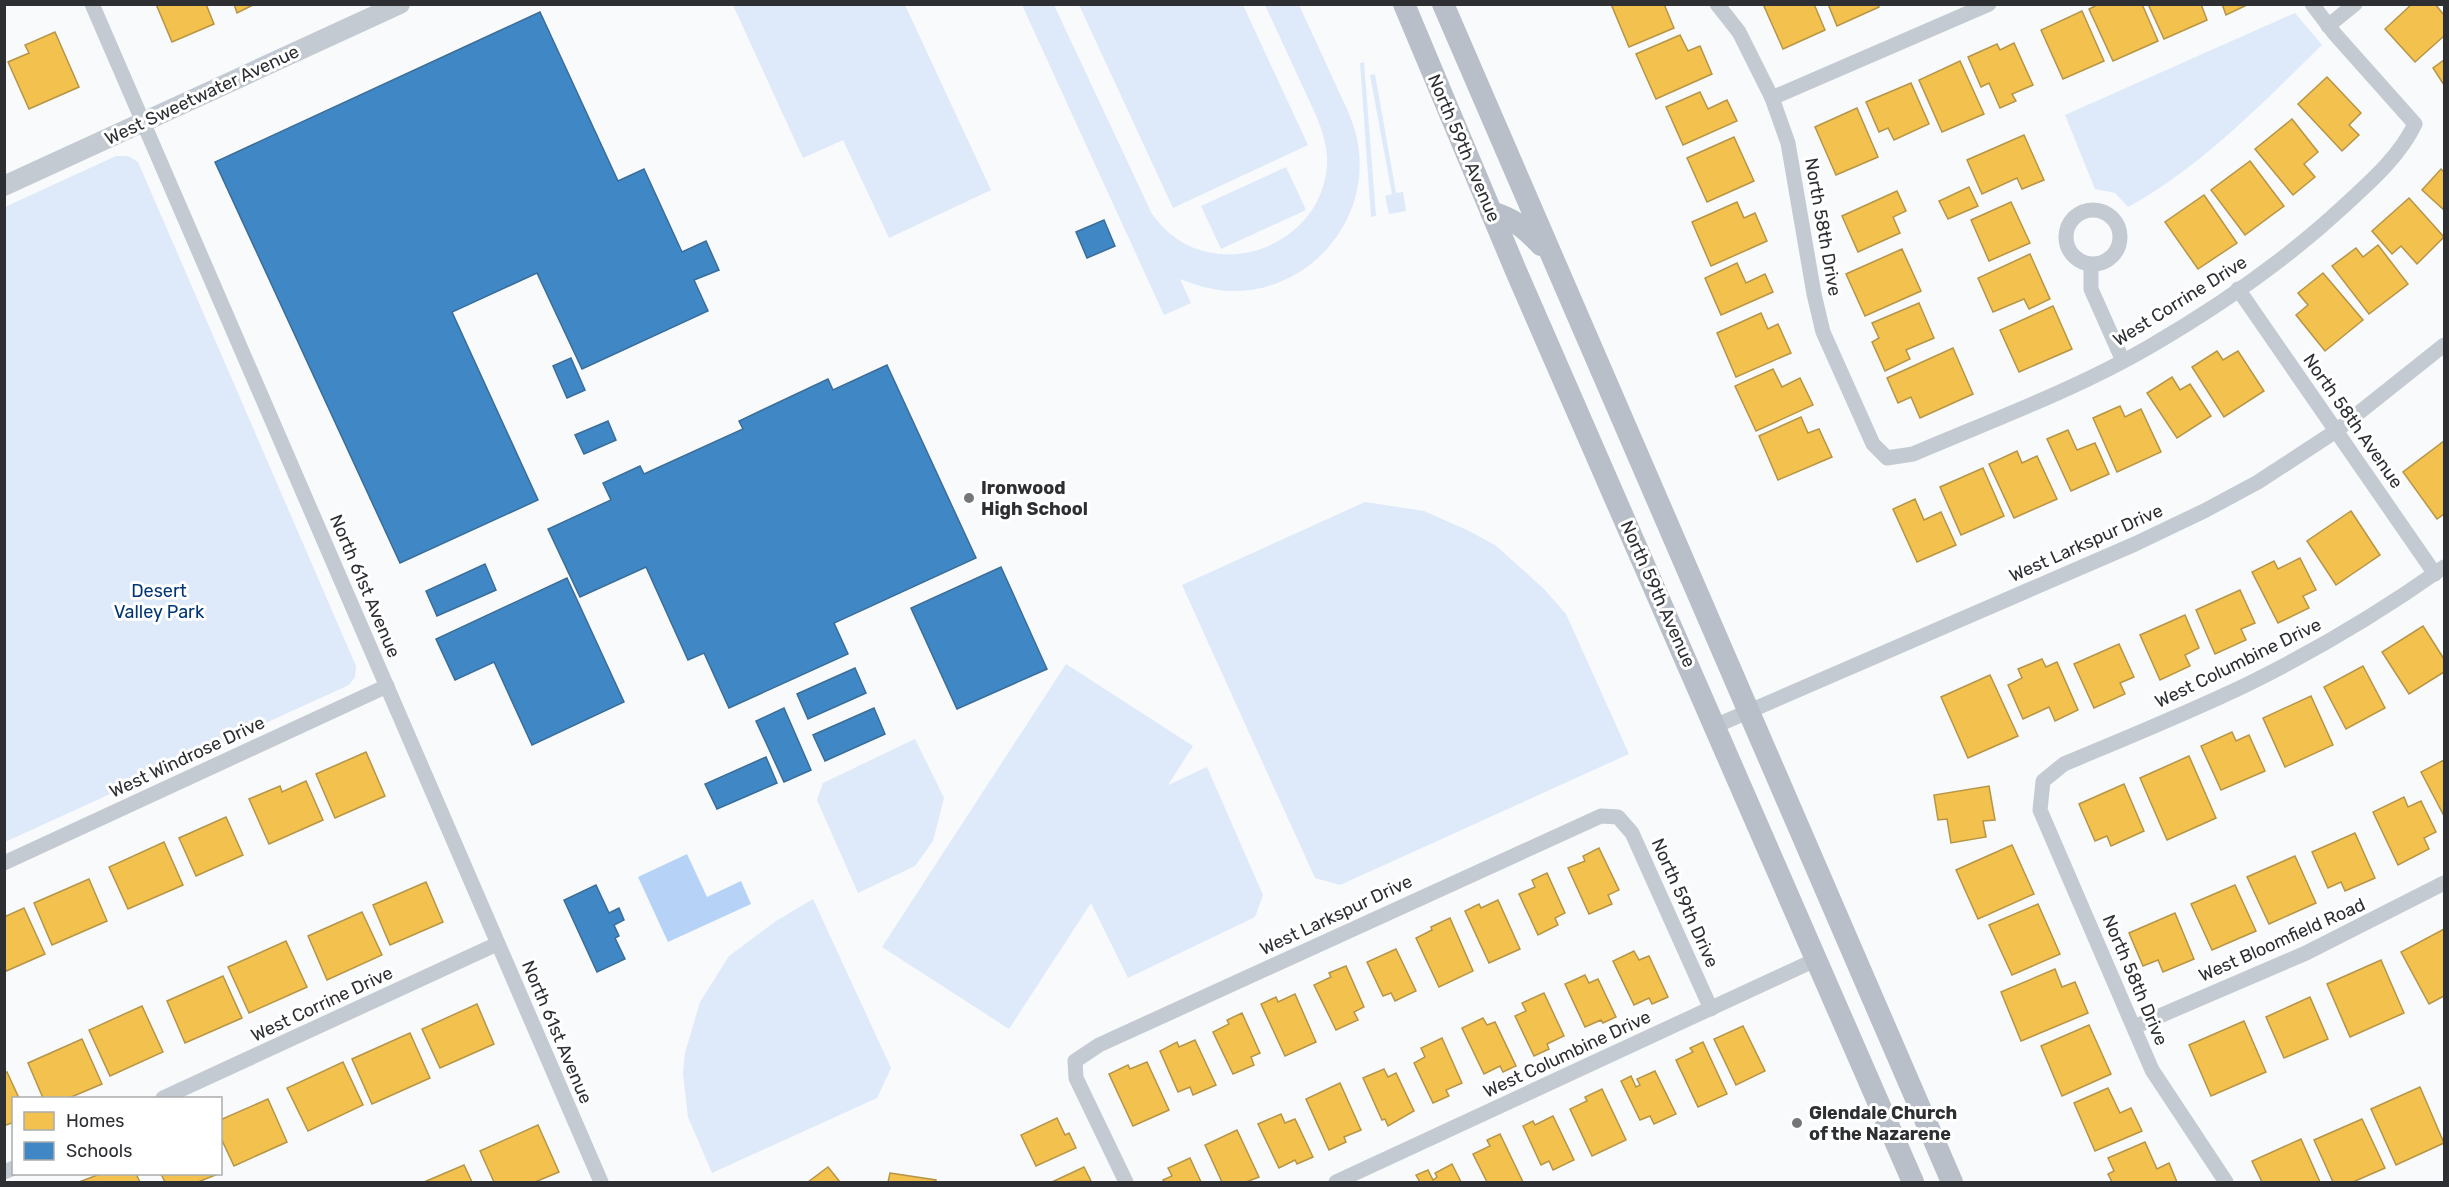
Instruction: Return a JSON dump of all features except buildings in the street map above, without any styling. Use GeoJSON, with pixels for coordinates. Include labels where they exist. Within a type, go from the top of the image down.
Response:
{"type":"FeatureCollection","features":[{"type":"Feature","properties":{"kind":"main road","name":"North 59th Avenue"},"geometry":{"type":"LineString","coordinates":[[1404,4],[1491,212],[1913,1182]]}},
{"type":"Feature","properties":{"kind":"main road","name":"North 59th Avenue"},"geometry":{"type":"LineString","coordinates":[[1443,4],[1952,1182]]}},
{"type":"Feature","properties":{"kind":"main road"},"geometry":{"type":"LineString","coordinates":[[1491,212],[1506,216],[1522,225],[1550,254]]}},
{"type":"Feature","properties":{"kind":"street","name":"North 61st Avenue"},"geometry":{"type":"LineString","coordinates":[[93,4],[601,1182]]}},
{"type":"Feature","properties":{"kind":"street","name":"West Sweetwater Avenue"},"geometry":{"type":"LineString","coordinates":[[4,186],[400,4]]}},
{"type":"Feature","properties":{"kind":"street","name":"North 58th Drive"},"geometry":{"type":"LineString","coordinates":[[1717,4],[1739,32],[1772,98],[1788,143],[1814,294],[1823,332],[1873,444],[1887,458]]}},
{"type":"Feature","properties":{"kind":"street"},"geometry":{"type":"LineString","coordinates":[[1772,98],[1989,4]]}},
{"type":"Feature","properties":{"kind":"street"},"geometry":{"type":"LineString","coordinates":[[2312,4],[2328,26],[2355,4]]}},
{"type":"Feature","properties":{"kind":"street","name":"West Corrine Drive"},"geometry":{"type":"LineString","coordinates":[[1887,458],[1913,454],[2149,347],[2238,289],[2322,226],[2370,182],[2408,140],[2415,124],[2328,26]]}},
{"type":"Feature","properties":{"kind":"street"},"geometry":{"type":"LineString","coordinates":[[2091,265],[2091,289],[2122,361]]}},
{"type":"Feature","properties":{"kind":"street","name":"North 58th Avenue"},"geometry":{"type":"LineString","coordinates":[[2238,289],[2336,431],[2440,571]]}},
{"type":"Feature","properties":{"kind":"street","name":"West Larkspur Drive"},"geometry":{"type":"LineString","coordinates":[[1715,726],[2135,544],[2258,482],[2336,431],[2445,345]]}},
{"type":"Feature","properties":{"kind":"street","name":"West Columbine Drive"},"geometry":{"type":"LineString","coordinates":[[2043,781],[2064,764],[2247,684],[2306,654],[2357,626],[2440,571]]}},
{"type":"Feature","properties":{"kind":"street","name":"West Windrose Drive"},"geometry":{"type":"LineString","coordinates":[[4,863],[387,686]]}},
{"type":"Feature","properties":{"kind":"street","name":"North 58th Drive"},"geometry":{"type":"LineString","coordinates":[[2043,781],[2040,810],[2152,1070],[2226,1182]]}},
{"type":"Feature","properties":{"kind":"street","name":"West Larkspur Drive"},"geometry":{"type":"LineString","coordinates":[[1126,1182],[1076,1078],[1075,1061],[1099,1045],[1601,816],[1618,817]]}},
{"type":"Feature","properties":{"kind":"street","name":"North 59th Drive"},"geometry":{"type":"LineString","coordinates":[[1618,817],[1632,833],[1711,1008]]}},
{"type":"Feature","properties":{"kind":"street","name":"West Bloomfield Road"},"geometry":{"type":"LineString","coordinates":[[2134,1027],[2306,953],[2445,883]]}},
{"type":"Feature","properties":{"kind":"street","name":"West Corrine Drive"},"geometry":{"type":"LineString","coordinates":[[165,1097],[497,944]]}},
{"type":"Feature","properties":{"kind":"street","name":"West Columbine Drive"},"geometry":{"type":"LineString","coordinates":[[1336,1182],[1815,960]]}},
{"type":"Feature","properties":{"kind":"green space"},"geometry":{"type":"Polygon","coordinates":[[[733,5],[905,5],[991,190],[889,238],[843,140],[803,158],[733,5]]]}},
{"type":"Feature","properties":{"kind":"green space"},"geometry":{"type":"Polygon","coordinates":[[[1022,5],[1054,5],[1152,214],[1170,234],[1181,242],[1218,254],[1242,253],[1265,248],[1285,237],[1303,222],[1316,203],[1325,181],[1327,156],[1321,128],[1265,5],[1299,5],[1349,115],[1358,142],[1359,180],[1353,206],[1341,230],[1325,251],[1305,268],[1282,281],[1256,289],[1229,291],[1204,287],[1180,279],[1191,303],[1164,315],[1022,5]]]}},
{"type":"Feature","properties":{"kind":"green space"},"geometry":{"type":"Polygon","coordinates":[[[1079,5],[1243,5],[1308,145],[1173,208],[1079,5]]]}},
{"type":"Feature","properties":{"kind":"green space"},"geometry":{"type":"Polygon","coordinates":[[[2295,13],[2322,45],[2231,132],[2182,173],[2128,207],[2115,193],[2095,189],[2065,115],[2295,13]]]}},
{"type":"Feature","properties":{"kind":"green space"},"geometry":{"type":"Polygon","coordinates":[[[1364,62],[1376,216],[1371,217],[1360,63],[1364,62]]]}},
{"type":"Feature","properties":{"kind":"green space"},"geometry":{"type":"Polygon","coordinates":[[[1375,74],[1396,193],[1403,192],[1406,211],[1389,214],[1385,196],[1392,194],[1370,75],[1375,74]]]}},
{"type":"Feature","properties":{"kind":"green space","name":"Desert Valley Park"},"geometry":{"type":"Polygon","coordinates":[[[116,156],[128,156],[138,162],[356,666],[355,677],[349,685],[5,842],[5,207],[116,156]]]}},
{"type":"Feature","properties":{"kind":"green space"},"geometry":{"type":"Polygon","coordinates":[[[1286,167],[1306,210],[1221,249],[1201,206],[1286,167]]]}},
{"type":"Feature","properties":{"kind":"green space"},"geometry":{"type":"Polygon","coordinates":[[[1365,502],[1424,511],[1467,530],[1495,545],[1543,588],[1566,614],[1629,754],[1340,885],[1315,878],[1182,585],[1365,502]]]}},
{"type":"Feature","properties":{"kind":"green space"},"geometry":{"type":"Polygon","coordinates":[[[1066,664],[1193,746],[1168,785],[1207,767],[1263,895],[1255,917],[1128,978],[1091,903],[1009,1029],[882,947],[1066,664]]]}},
{"type":"Feature","properties":{"kind":"green space"},"geometry":{"type":"Polygon","coordinates":[[[915,739],[944,798],[933,841],[915,866],[858,893],[817,800],[823,783],[915,739]]]}},
{"type":"Feature","properties":{"kind":"green space"},"geometry":{"type":"Polygon","coordinates":[[[813,899],[891,1068],[877,1098],[712,1173],[688,1117],[683,1073],[685,1053],[700,1002],[729,956],[776,921],[813,899]]]}},
{"type":"Feature","properties":{"kind":"water"},"geometry":{"type":"Polygon","coordinates":[[[687,854],[707,897],[741,881],[751,904],[668,942],[638,877],[687,854]]]}},
{"type":"Feature","properties":{"kind":"place","name":"Ironwood High School"},"geometry":{"type":"Point","coordinates":[969,498]}},
{"type":"Feature","properties":{"kind":"place","name":"Glendale Church of the Nazarene"},"geometry":{"type":"Point","coordinates":[1797,1123]}}]}
